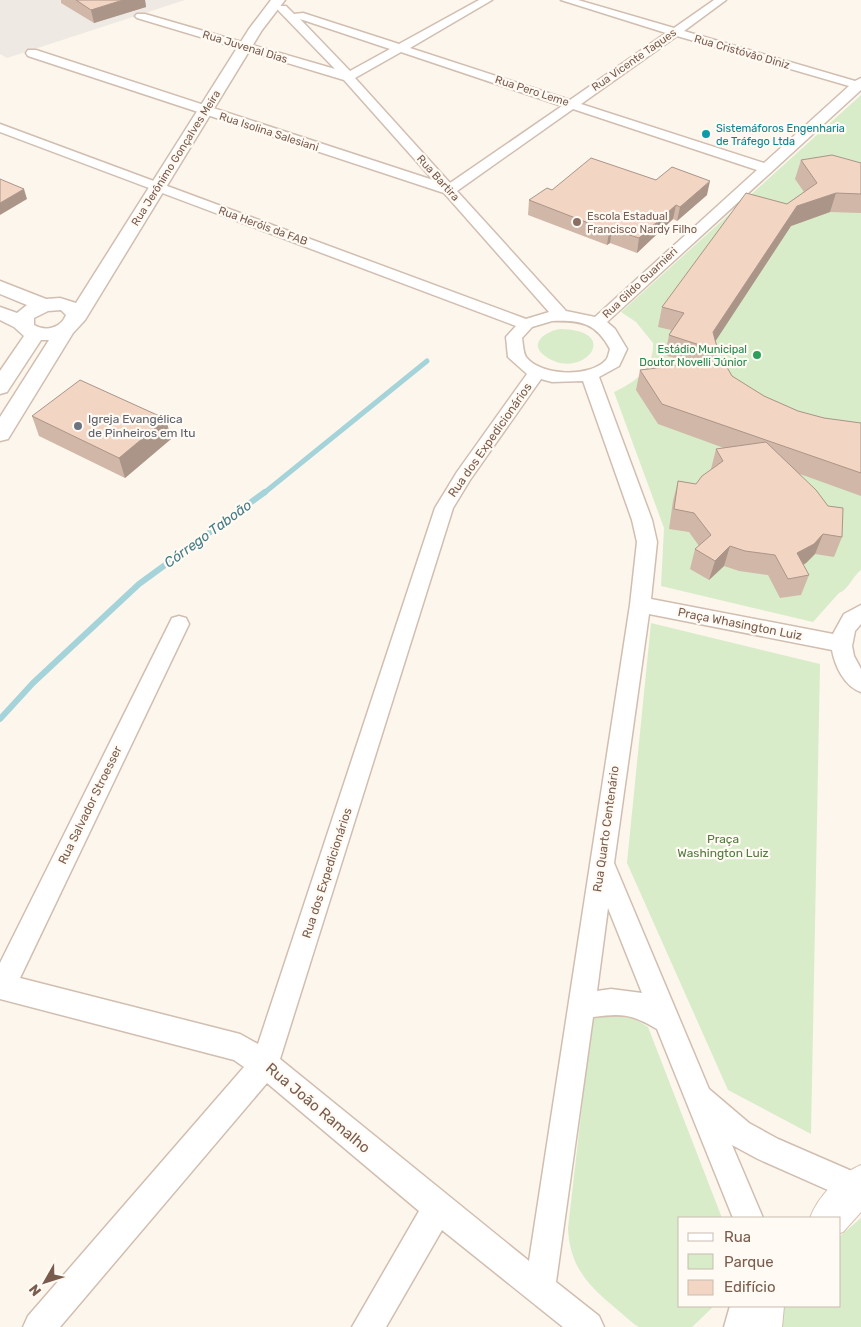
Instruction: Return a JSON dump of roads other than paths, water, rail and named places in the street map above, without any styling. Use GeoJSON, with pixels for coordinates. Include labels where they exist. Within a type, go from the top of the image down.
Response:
{"type":"FeatureCollection","features":[{"type":"Feature","properties":{"kind":"main road"},"geometry":{"type":"LineString","coordinates":[[829,1217],[859,1186]]}},
{"type":"Feature","properties":{"kind":"main road"},"geometry":{"type":"LineString","coordinates":[[762,1327],[764,1307]]}},
{"type":"Feature","properties":{"kind":"street"},"geometry":{"type":"LineString","coordinates":[[348,77],[487,0]]}},
{"type":"Feature","properties":{"kind":"street","name":"Rua Cristóvão Diniz"},"geometry":{"type":"LineString","coordinates":[[566,0],[860,85]]}},
{"type":"Feature","properties":{"kind":"street","name":"Rua Vicente Taques"},"geometry":{"type":"LineString","coordinates":[[449,190],[721,0]]}},
{"type":"Feature","properties":{"kind":"street","name":"Rua Pero Leme"},"geometry":{"type":"LineString","coordinates":[[286,3],[400,48],[764,168]]}},
{"type":"Feature","properties":{"kind":"street","name":"Rua Jerônimo Gonçalves Meira"},"geometry":{"type":"LineString","coordinates":[[0,434],[96,287],[256,29],[286,3]]}},
{"type":"Feature","properties":{"kind":"street","name":"Rua Bartira"},"geometry":{"type":"LineString","coordinates":[[286,3],[315,40],[561,315]]}},
{"type":"Feature","properties":{"kind":"street","name":"Rua Bartira"},"geometry":{"type":"LineString","coordinates":[[286,3],[315,40]]}},
{"type":"Feature","properties":{"kind":"street","name":"Rua Juvenal Dias"},"geometry":{"type":"LineString","coordinates":[[142,16],[348,77]]}},
{"type":"Feature","properties":{"kind":"street","name":"Rua Isolina Salesiani"},"geometry":{"type":"LineString","coordinates":[[32,53],[449,190]]}},
{"type":"Feature","properties":{"kind":"street","name":"Rua Gildo Guarnieri"},"geometry":{"type":"LineString","coordinates":[[597,323],[764,168],[860,85]]}},
{"type":"Feature","properties":{"kind":"street","name":"Rua Heróis da FAB"},"geometry":{"type":"LineString","coordinates":[[0,128],[526,324]]}},
{"type":"Feature","properties":{"kind":"street"},"geometry":{"type":"LineString","coordinates":[[0,287],[48,304],[62,304],[74,310],[70,325],[45,335],[0,313]]}},
{"type":"Feature","properties":{"kind":"street"},"geometry":{"type":"LineString","coordinates":[[0,387],[29,328],[28,312],[96,287]]}},
{"type":"Feature","properties":{"kind":"street"},"geometry":{"type":"LineString","coordinates":[[561,315],[586,319],[597,323],[615,338],[618,347],[617,356],[612,364],[603,371],[590,376],[563,378],[537,372],[519,360],[514,352],[514,337],[526,324],[542,317],[561,315]]}},
{"type":"Feature","properties":{"kind":"street","name":"Rua dos Expedicionários"},"geometry":{"type":"LineString","coordinates":[[39,1327],[266,1064],[444,508],[463,476],[537,372]]}},
{"type":"Feature","properties":{"kind":"street","name":"Rua Quarto Centenário"},"geometry":{"type":"LineString","coordinates":[[540,1289],[640,605],[647,542],[642,520],[590,376]]}},
{"type":"Feature","properties":{"kind":"street","name":"Praça Whasington Luiz"},"geometry":{"type":"LineString","coordinates":[[640,605],[840,643]]}},
{"type":"Feature","properties":{"kind":"street"},"geometry":{"type":"LineString","coordinates":[[861,613],[854,616],[844,628],[840,643],[844,660],[861,683]]}},
{"type":"Feature","properties":{"kind":"street","name":"Rua Salvador Stroesser"},"geometry":{"type":"LineString","coordinates":[[1,987],[179,624]]}},
{"type":"Feature","properties":{"kind":"street"},"geometry":{"type":"LineString","coordinates":[[602,861],[748,1217]]}},
{"type":"Feature","properties":{"kind":"street","name":"Rua João Ramalho"},"geometry":{"type":"LineString","coordinates":[[1,987],[240,1048],[266,1064],[438,1208],[588,1327]]}},
{"type":"Feature","properties":{"kind":"street"},"geometry":{"type":"LineString","coordinates":[[580,1006],[611,1002],[638,1004],[666,1020]]}},
{"type":"Feature","properties":{"kind":"street"},"geometry":{"type":"LineString","coordinates":[[699,1099],[739,1133],[768,1149],[859,1186]]}},
{"type":"Feature","properties":{"kind":"street"},"geometry":{"type":"LineString","coordinates":[[368,1327],[438,1208]]}},
{"type":"Feature","properties":{"kind":"street"},"geometry":{"type":"LineString","coordinates":[[740,1327],[745,1307]]}},
{"type":"Feature","properties":{"kind":"waterway","name":"Córrego Taboão"},"geometry":{"type":"LineString","coordinates":[[264,493],[427,361]]}},
{"type":"Feature","properties":{"kind":"waterway","name":"Córrego Taboão"},"geometry":{"type":"LineString","coordinates":[[0,719],[33,683],[139,584],[265,492]]}},
{"type":"Feature","properties":{"kind":"place","name":"Sistemáforos Engenharia de Tráfego Ltda"},"geometry":{"type":"Point","coordinates":[706,134]}},
{"type":"Feature","properties":{"kind":"place","name":"Escola Estadual Francisco Nardy Filho"},"geometry":{"type":"Point","coordinates":[577,222]}},
{"type":"Feature","properties":{"kind":"place","name":"Estádio Municipal Doutor Novelli Júnior"},"geometry":{"type":"Point","coordinates":[757,355]}},
{"type":"Feature","properties":{"kind":"place","name":"Igreja Evangélica de Pinheiros em Itu"},"geometry":{"type":"Point","coordinates":[78,426]}},
{"type":"Feature","properties":{"kind":"park label","name":"Praça Washington Luiz"},"geometry":{"type":"Point","coordinates":[723,846]}}]}
